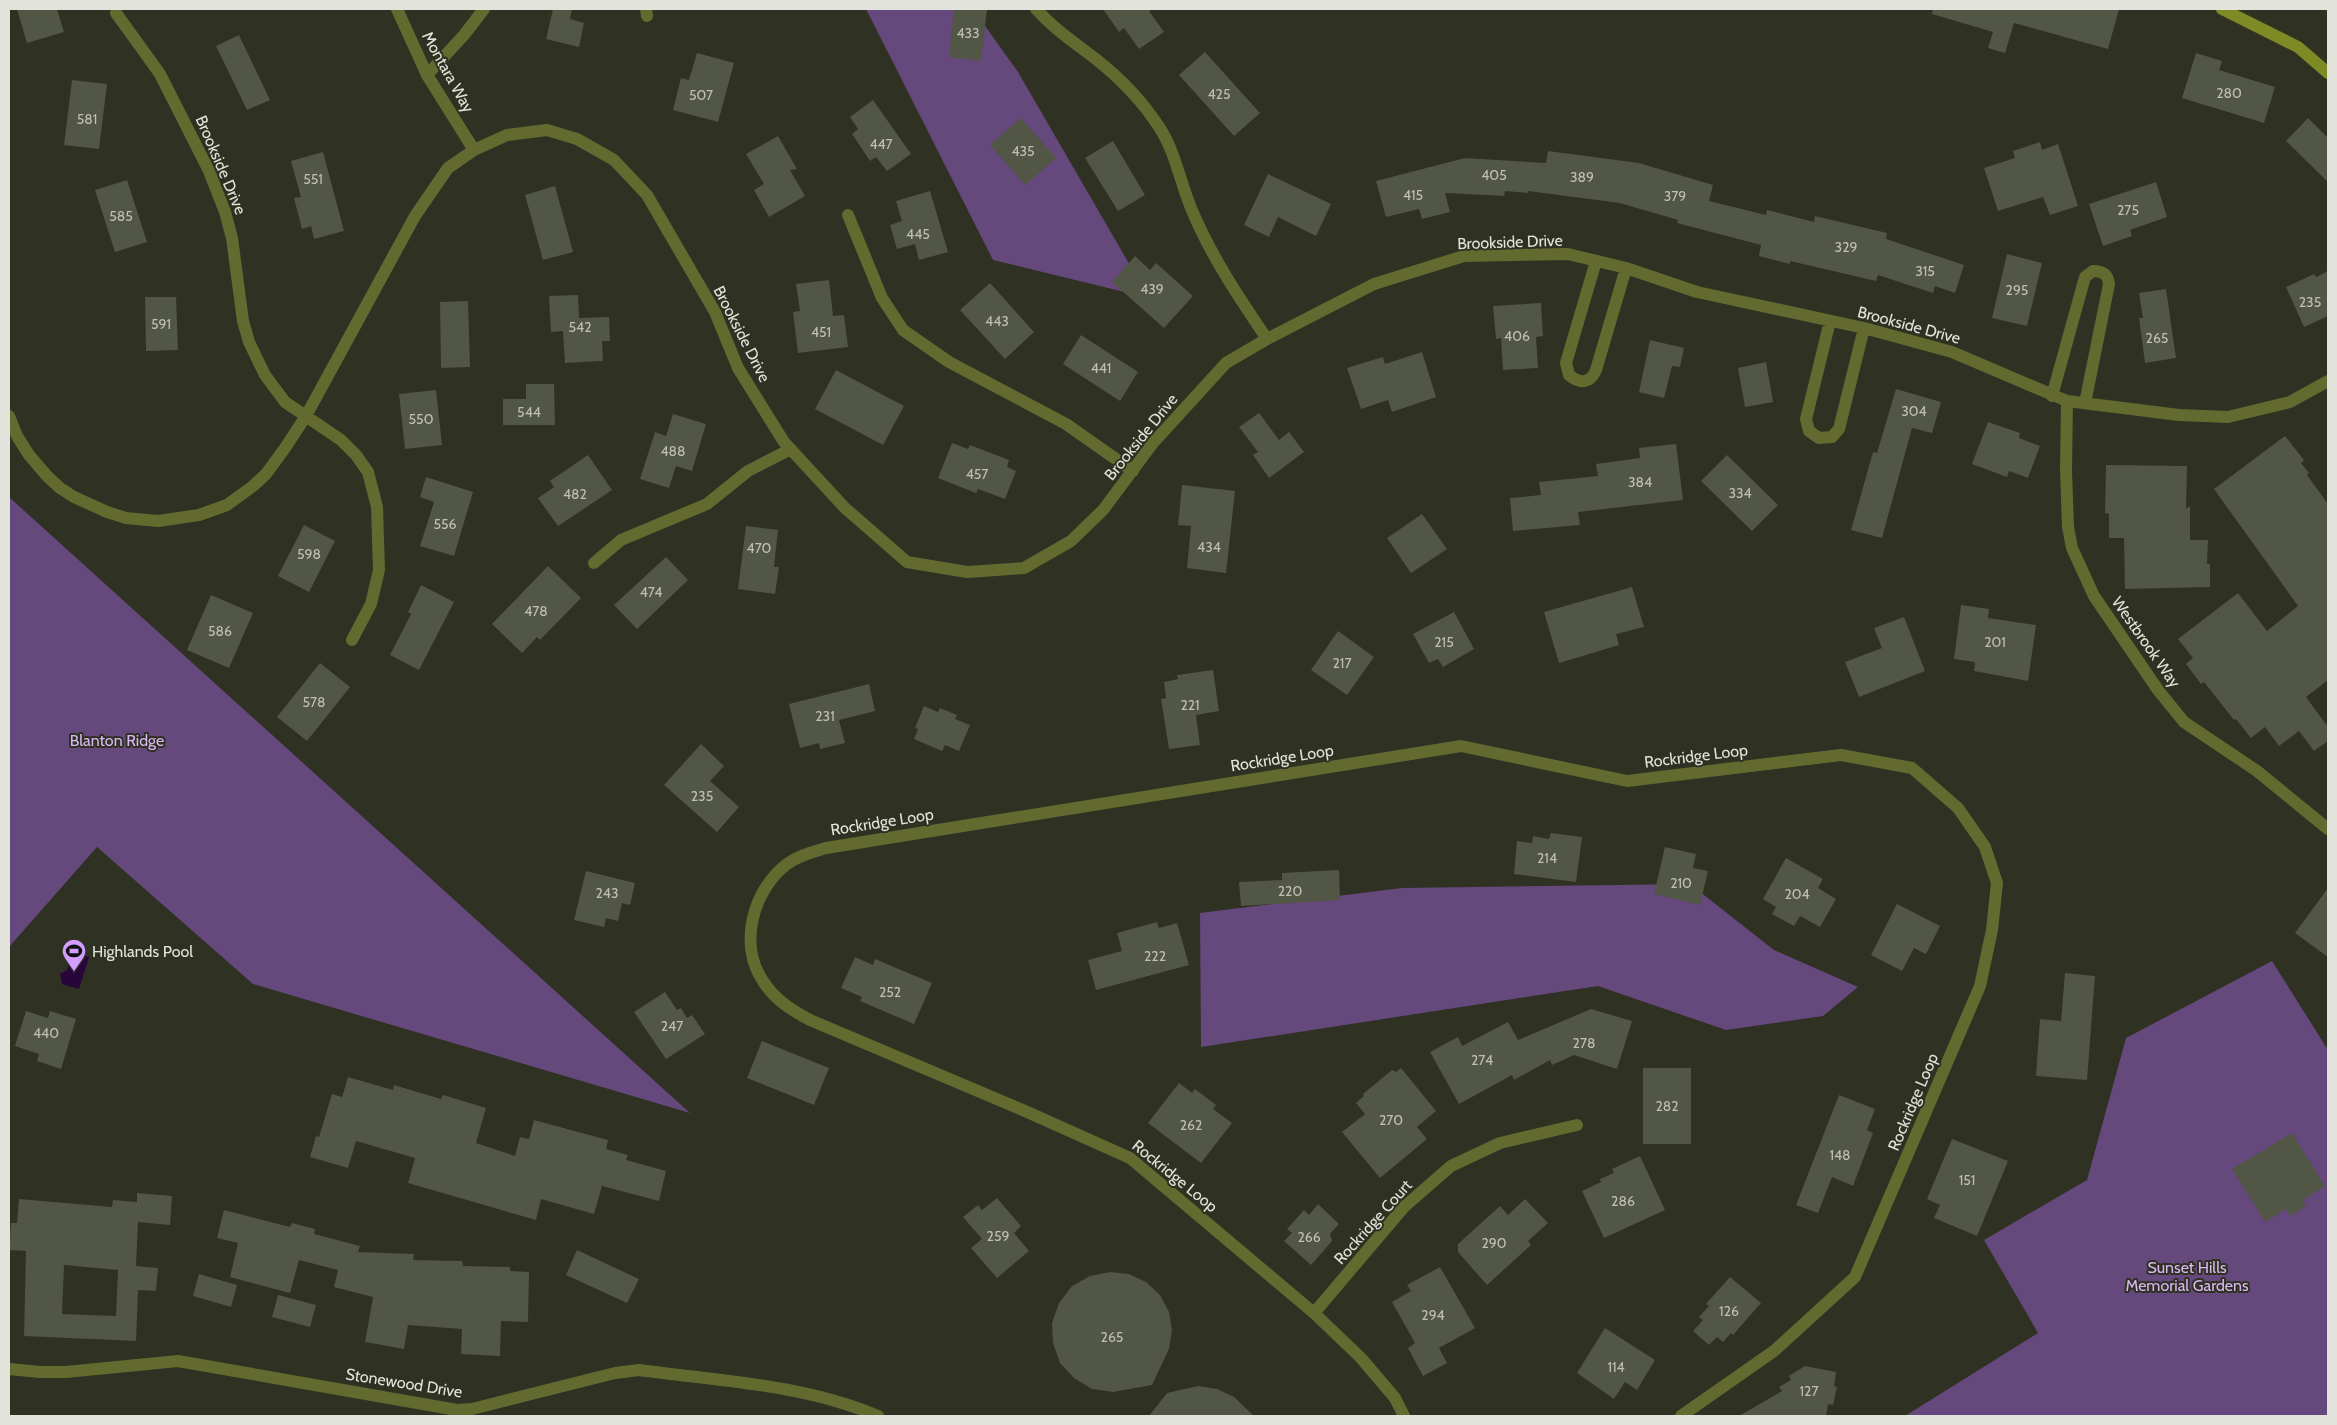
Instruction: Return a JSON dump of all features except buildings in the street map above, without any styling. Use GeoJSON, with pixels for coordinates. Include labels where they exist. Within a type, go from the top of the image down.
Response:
{"type":"FeatureCollection","features":[{"type":"Feature","properties":{"kind":"street","name":"Montara Way"},"geometry":{"type":"LineString","coordinates":[[397,9],[427,75],[474,150]]}},
{"type":"Feature","properties":{"kind":"street"},"geometry":{"type":"LineString","coordinates":[[427,75],[454,47],[484,9]]}},
{"type":"Feature","properties":{"kind":"street"},"geometry":{"type":"LineString","coordinates":[[1036,9],[1054,29],[1116,76],[1132,92],[1161,130],[1174,157],[1192,212],[1205,239],[1229,282],[1267,339]]}},
{"type":"Feature","properties":{"kind":"street"},"geometry":{"type":"LineString","coordinates":[[2222,9],[2298,47],[2328,73]]}},
{"type":"Feature","properties":{"kind":"street","name":"Brookside Drive"},"geometry":{"type":"LineString","coordinates":[[116,13],[160,74],[209,171],[225,212],[232,238],[243,321],[256,359],[285,402],[330,430],[356,455],[368,472],[374,489],[379,524],[379,570],[371,604],[352,640]]}},
{"type":"Feature","properties":{"kind":"street","name":"Brookside Drive"},"geometry":{"type":"LineString","coordinates":[[9,416],[17,436],[29,454],[60,488],[106,512],[126,518],[158,521],[199,515],[226,505],[243,494],[266,474],[286,448],[306,416],[415,216],[448,168],[474,150],[507,135],[547,130],[577,139],[614,160],[646,195],[715,312],[738,368],[791,449],[845,508],[908,562],[967,572],[1024,568],[1071,541],[1103,510],[1153,443],[1226,363],[1267,339],[1374,284],[1464,256],[1568,254],[1626,268],[1697,292],[1864,328],[1952,352],[2052,396],[2068,401],[2180,415],[2228,418],[2290,402],[2328,382]]}},
{"type":"Feature","properties":{"kind":"street"},"geometry":{"type":"LineString","coordinates":[[848,215],[882,298],[903,330],[949,362],[1066,424],[1133,471]]}},
{"type":"Feature","properties":{"kind":"street"},"geometry":{"type":"LineString","coordinates":[[1596,261],[1566,363],[1569,375],[1580,381],[1587,381],[1592,378],[1596,370],[1626,268]]}},
{"type":"Feature","properties":{"kind":"street"},"geometry":{"type":"LineString","coordinates":[[2052,396],[2085,277],[2093,271],[2098,271],[2105,275],[2109,284],[2085,403]]}},
{"type":"Feature","properties":{"kind":"street"},"geometry":{"type":"LineString","coordinates":[[1830,321],[1806,419],[1809,431],[1819,438],[1832,437],[1839,429],[1864,328]]}},
{"type":"Feature","properties":{"kind":"street","name":"Westbrook Way"},"geometry":{"type":"LineString","coordinates":[[2068,401],[2066,470],[2068,527],[2072,548],[2094,596],[2144,670],[2184,722],[2252,767],[2328,829]]}},
{"type":"Feature","properties":{"kind":"street"},"geometry":{"type":"LineString","coordinates":[[594,563],[621,540],[707,504],[748,471],[791,449]]}},
{"type":"Feature","properties":{"kind":"street","name":"Rockridge Loop"},"geometry":{"type":"LineString","coordinates":[[1404,1416],[1396,1398],[1379,1377],[1314,1313],[1130,1158],[1025,1111],[810,1020],[788,1008],[774,996],[762,981],[755,966],[751,947],[753,913],[762,894],[775,876],[787,864],[804,854],[826,848],[1460,746],[1627,781],[1840,755],[1912,768],[1958,808],[1985,846],[1996,883],[1992,930],[1980,986],[1855,1278],[1774,1351],[1681,1416]]}},
{"type":"Feature","properties":{"kind":"street","name":"Rockridge Court"},"geometry":{"type":"LineString","coordinates":[[1314,1313],[1404,1206],[1451,1166],[1500,1144],[1577,1125]]}},
{"type":"Feature","properties":{"kind":"street","name":"Stonewood Drive"},"geometry":{"type":"LineString","coordinates":[[9,1369],[66,1372],[178,1361],[456,1413],[615,1373],[639,1370],[796,1390],[878,1416]]}},
{"type":"Feature","properties":{"kind":"green space"},"geometry":{"type":"Polygon","coordinates":[[[866,9],[973,9],[1018,72],[1149,298],[993,260],[866,9]]]}},
{"type":"Feature","properties":{"kind":"green space","name":"Blanton Ridge"},"geometry":{"type":"Polygon","coordinates":[[[9,497],[690,1113],[253,984],[97,847],[9,947],[9,497]]]}},
{"type":"Feature","properties":{"kind":"green space"},"geometry":{"type":"Polygon","coordinates":[[[1690,884],[1774,950],[1858,987],[1823,1016],[1726,1030],[1598,986],[1201,1047],[1200,913],[1402,888],[1690,884]]]}},
{"type":"Feature","properties":{"kind":"green space","name":"Sunset Hills Memorial Gardens"},"geometry":{"type":"Polygon","coordinates":[[[2272,961],[2328,1050],[2328,1416],[1905,1416],[2038,1333],[1984,1240],[2087,1180],[2126,1038],[2272,961]]]}},
{"type":"Feature","properties":{"kind":"shaded area","name":"Highlands Pool"},"geometry":{"type":"Polygon","coordinates":[[[72,952],[89,957],[79,989],[62,984],[60,974],[67,970],[72,952]]]}},
{"type":"Feature","properties":{"kind":"place","name":"Highlands Pool"},"geometry":{"type":"Point","coordinates":[74,972]}}]}
